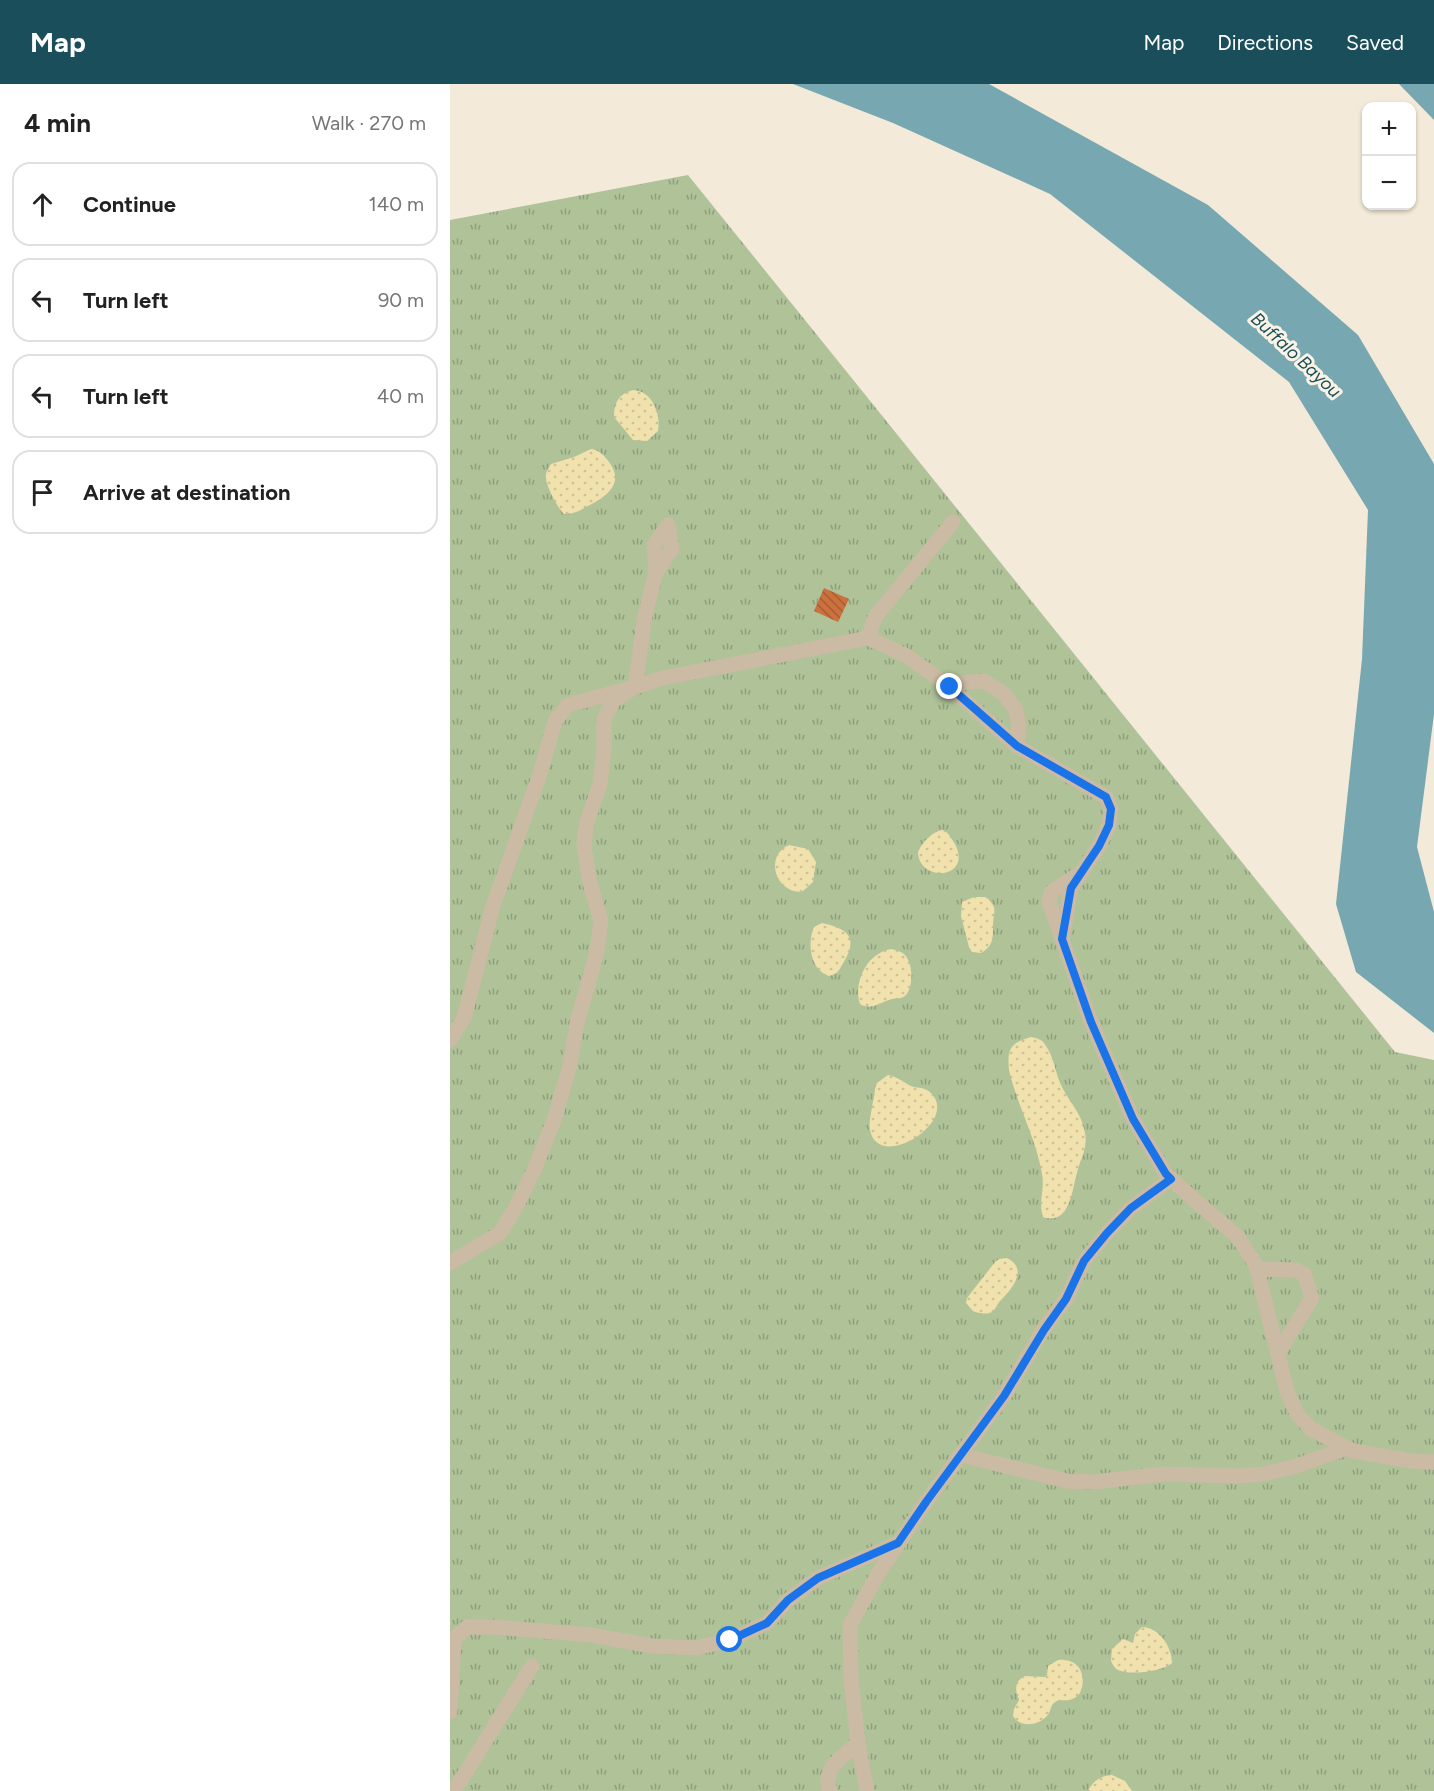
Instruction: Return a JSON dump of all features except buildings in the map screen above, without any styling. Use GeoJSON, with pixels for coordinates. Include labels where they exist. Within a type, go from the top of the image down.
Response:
{"type":"FeatureCollection","features":[{"type":"Feature","properties":{"kind":"lane"},"geometry":{"type":"LineString","coordinates":[[868,638],[875,617],[953,522]]}},
{"type":"Feature","properties":{"kind":"lane"},"geometry":{"type":"LineString","coordinates":[[450,1263],[500,1233],[535,1168],[554,1120],[569,1069],[577,1023],[596,956],[601,921],[590,883],[584,846],[586,825],[600,784],[604,749],[604,720],[613,701],[635,687],[645,615],[656,572]]}},
{"type":"Feature","properties":{"kind":"lane"},"geometry":{"type":"LineString","coordinates":[[450,1040],[464,1018],[493,906],[539,777],[555,722],[568,705],[663,678],[868,638],[907,656],[946,684],[1017,746],[1106,797],[1111,809],[1109,825],[1099,846],[1071,888],[1062,939],[1091,1022],[1133,1119],[1166,1174],[1238,1237],[1257,1269],[1287,1391],[1297,1414],[1311,1429],[1347,1448],[1412,1461],[1434,1462]]}},
{"type":"Feature","properties":{"kind":"lane"},"geometry":{"type":"LineString","coordinates":[[946,684],[984,681],[1003,693],[1016,710],[1019,727],[1017,746]]}},
{"type":"Feature","properties":{"kind":"lane"},"geometry":{"type":"LineString","coordinates":[[867,1791],[858,1743],[851,1678],[850,1625],[898,1543],[1004,1396],[1044,1330],[1066,1299],[1084,1261],[1131,1208],[1171,1179]]}},
{"type":"Feature","properties":{"kind":"lane"},"geometry":{"type":"LineString","coordinates":[[1257,1269],[1296,1270],[1304,1274],[1312,1298],[1278,1353]]}},
{"type":"Feature","properties":{"kind":"lane"},"geometry":{"type":"LineString","coordinates":[[961,1455],[1067,1481],[1094,1482],[1164,1474],[1236,1476],[1263,1474],[1293,1467],[1347,1448]]}},
{"type":"Feature","properties":{"kind":"lane"},"geometry":{"type":"LineString","coordinates":[[450,1712],[454,1639],[467,1627],[592,1635],[652,1646],[696,1648],[730,1640],[767,1623],[788,1600],[818,1578],[898,1543]]}},
{"type":"Feature","properties":{"kind":"lane"},"geometry":{"type":"LineString","coordinates":[[454,1791],[532,1666]]}},
{"type":"Feature","properties":{"kind":"lane"},"geometry":{"type":"LineString","coordinates":[[830,1791],[827,1783],[830,1769],[858,1743]]}},
{"type":"Feature","properties":{"kind":"green space"},"geometry":{"type":"Polygon","coordinates":[[[688,175],[1395,1052],[1434,1060],[1434,1791],[450,1791],[450,220],[688,175]]]}},
{"type":"Feature","properties":{"kind":"sand"},"geometry":{"type":"Polygon","coordinates":[[[633,390],[640,391],[650,399],[658,417],[658,431],[647,441],[633,440],[614,417],[618,399],[633,390]]]}},
{"type":"Feature","properties":{"kind":"sand"},"geometry":{"type":"Polygon","coordinates":[[[591,449],[601,453],[609,462],[615,482],[608,493],[596,501],[578,511],[564,514],[548,486],[547,471],[551,464],[591,449]]]}},
{"type":"Feature","properties":{"kind":"sand"},"geometry":{"type":"Polygon","coordinates":[[[943,830],[955,844],[959,856],[952,870],[935,873],[921,863],[918,853],[928,838],[943,830]]]}},
{"type":"Feature","properties":{"kind":"sand"},"geometry":{"type":"Polygon","coordinates":[[[789,845],[808,849],[816,862],[813,882],[802,892],[785,887],[776,873],[777,857],[781,850],[789,845]]]}},
{"type":"Feature","properties":{"kind":"sand"},"geometry":{"type":"Polygon","coordinates":[[[974,897],[986,897],[994,909],[992,941],[981,953],[972,952],[969,947],[961,916],[962,902],[974,897]]]}},
{"type":"Feature","properties":{"kind":"sand"},"geometry":{"type":"Polygon","coordinates":[[[822,923],[847,934],[851,945],[840,968],[829,976],[823,973],[814,962],[811,948],[814,927],[822,923]]]}},
{"type":"Feature","properties":{"kind":"sand"},"geometry":{"type":"Polygon","coordinates":[[[891,949],[899,951],[907,958],[911,968],[909,991],[903,997],[876,1005],[868,1007],[860,1004],[858,995],[860,978],[864,970],[875,956],[891,949]]]}},
{"type":"Feature","properties":{"kind":"sand"},"geometry":{"type":"Polygon","coordinates":[[[1031,1037],[1042,1041],[1049,1050],[1061,1085],[1078,1114],[1086,1139],[1068,1205],[1064,1212],[1052,1218],[1043,1217],[1041,1206],[1043,1180],[1039,1161],[1009,1070],[1011,1048],[1018,1042],[1031,1037]]]}},
{"type":"Feature","properties":{"kind":"sand"},"geometry":{"type":"Polygon","coordinates":[[[888,1075],[927,1090],[937,1104],[935,1116],[927,1128],[915,1138],[901,1145],[887,1146],[876,1142],[870,1130],[875,1089],[877,1083],[888,1075]]]}},
{"type":"Feature","properties":{"kind":"sand"},"geometry":{"type":"Polygon","coordinates":[[[1007,1258],[1017,1268],[1018,1273],[1014,1285],[992,1312],[985,1314],[973,1311],[966,1303],[967,1298],[995,1262],[1007,1258]]]}},
{"type":"Feature","properties":{"kind":"sand"},"geometry":{"type":"Polygon","coordinates":[[[1142,1627],[1159,1634],[1170,1651],[1172,1663],[1148,1672],[1132,1673],[1118,1670],[1111,1661],[1112,1649],[1123,1639],[1133,1643],[1135,1634],[1142,1627]]]}},
{"type":"Feature","properties":{"kind":"sand"},"geometry":{"type":"Polygon","coordinates":[[[1058,1660],[1071,1662],[1080,1669],[1083,1680],[1080,1693],[1072,1699],[1057,1701],[1047,1716],[1039,1722],[1024,1724],[1016,1720],[1013,1716],[1019,1700],[1016,1690],[1018,1681],[1024,1676],[1045,1677],[1048,1666],[1058,1660]]]}},
{"type":"Feature","properties":{"kind":"sand"},"geometry":{"type":"Polygon","coordinates":[[[1112,1775],[1125,1781],[1132,1791],[1088,1791],[1097,1780],[1112,1775]]]}},
{"type":"Feature","properties":{"kind":"water","name":"Buffalo Bayou"},"geometry":{"type":"Polygon","coordinates":[[[793,84],[989,84],[1208,205],[1358,335],[1434,464],[1434,714],[1417,847],[1434,912],[1434,1033],[1356,972],[1336,904],[1362,659],[1368,510],[1289,382],[1050,194],[893,123],[793,84]]]}},
{"type":"Feature","properties":{"kind":"water"},"geometry":{"type":"Polygon","coordinates":[[[1399,84],[1434,84],[1434,120],[1399,84]]]}},
{"type":"Feature","properties":{"kind":"route"},"geometry":{"type":"LineString","coordinates":[[730,1640],[767,1623],[788,1600],[818,1578],[898,1543],[1004,1396],[1017,1372],[1066,1299],[1084,1261],[1131,1208],[1171,1179],[1133,1119],[1091,1022],[1062,939],[1071,888],[1099,846],[1109,825],[1111,809],[1106,797],[1017,746],[950,687]]}}]}
